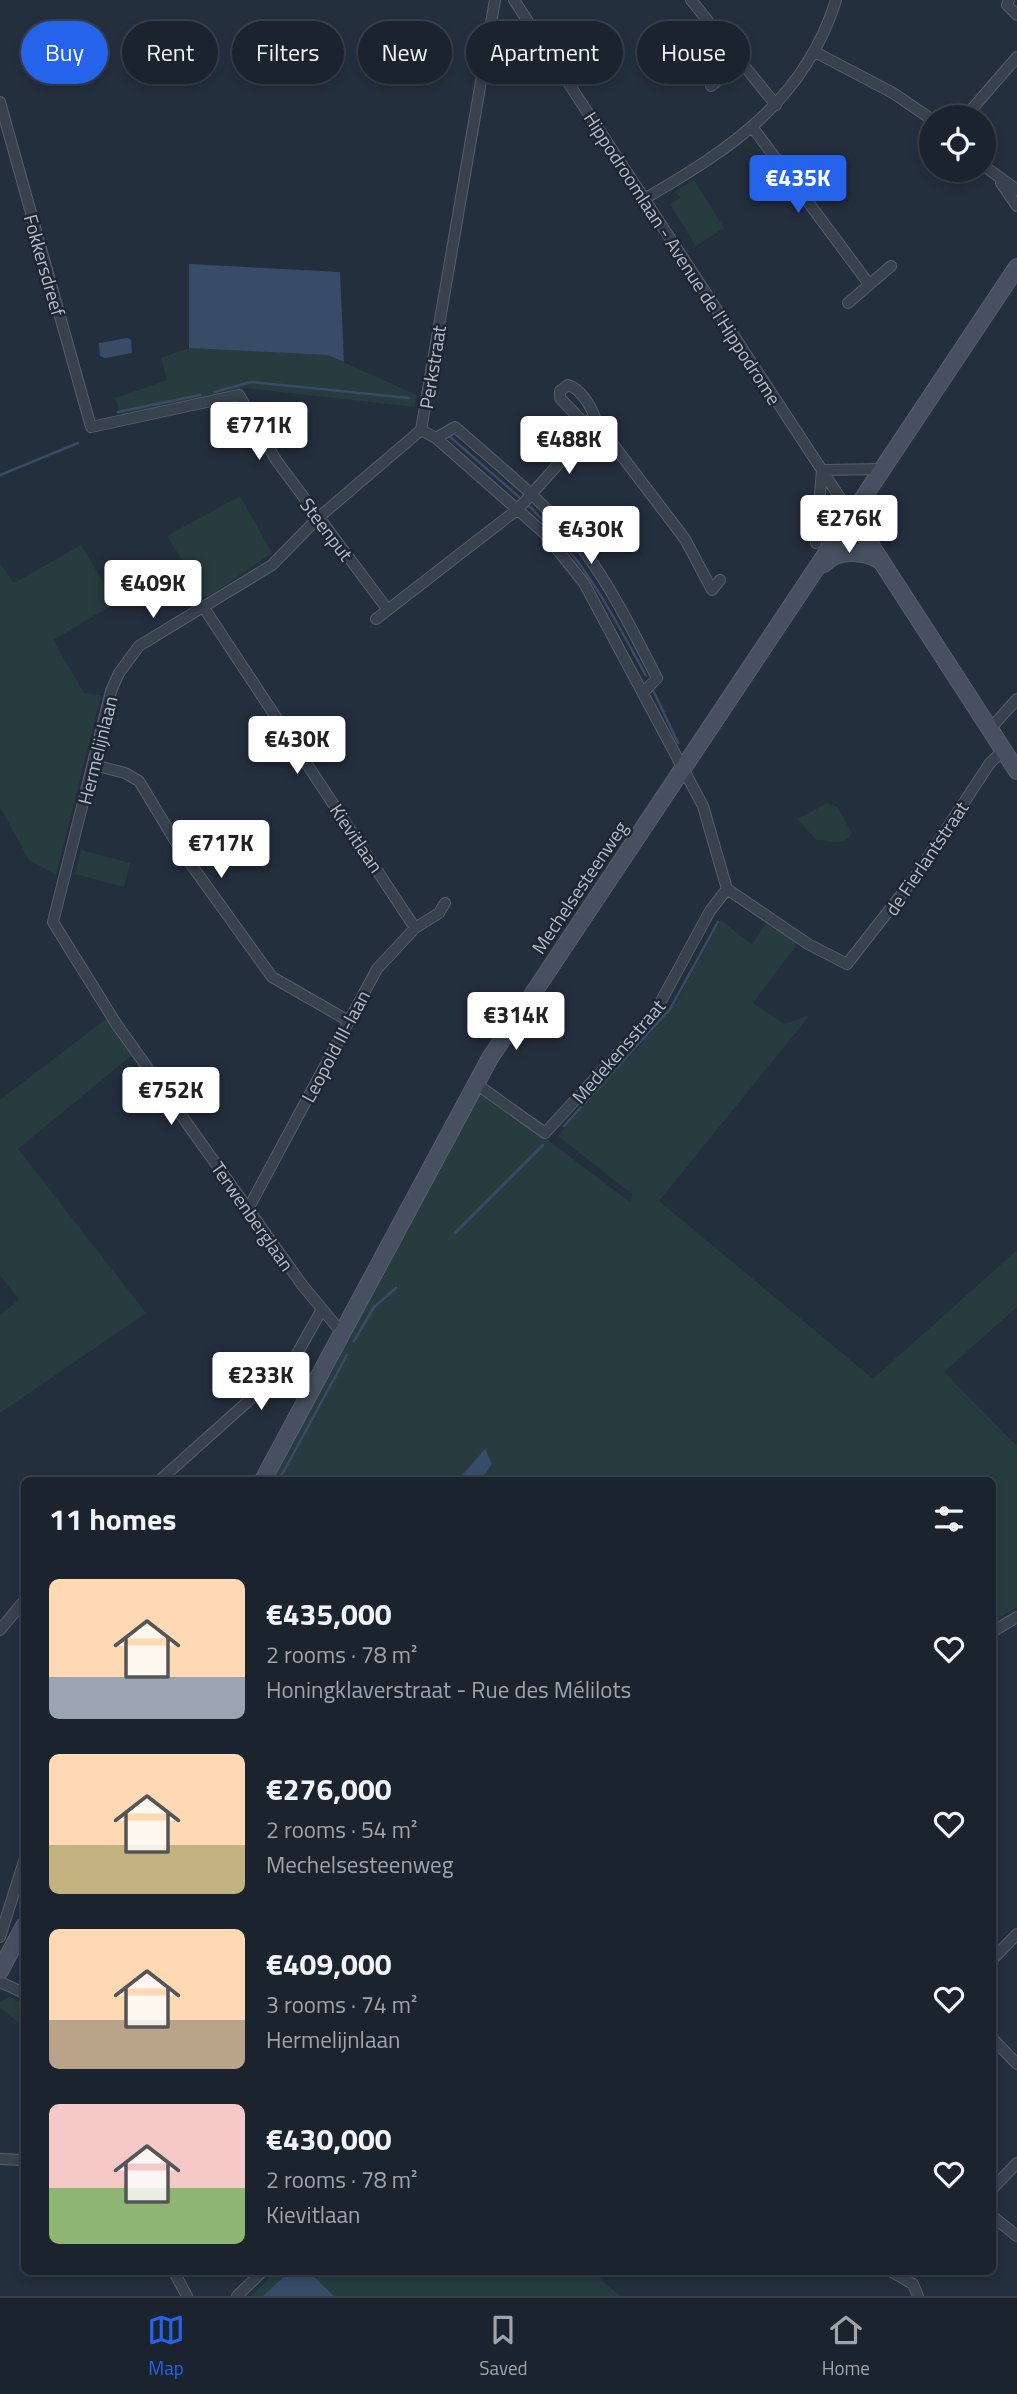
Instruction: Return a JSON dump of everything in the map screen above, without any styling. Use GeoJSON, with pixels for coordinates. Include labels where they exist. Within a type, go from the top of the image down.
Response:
{"type":"FeatureCollection","features":[{"type":"Feature","properties":{"kind":"main road","name":"Mechelsesteenweg"},"geometry":{"type":"LineString","coordinates":[[265,1477],[475,1083],[1017,267]]}},
{"type":"Feature","properties":{"kind":"main road"},"geometry":{"type":"LineString","coordinates":[[852,516],[1017,771]]}},
{"type":"Feature","properties":{"kind":"main road"},"geometry":{"type":"LineString","coordinates":[[815,573],[835,555],[864,554],[881,561]]}},
{"type":"Feature","properties":{"kind":"main road"},"geometry":{"type":"LineString","coordinates":[[0,1971],[21,1932]]}},
{"type":"Feature","properties":{"kind":"street","name":"Perkstraat"},"geometry":{"type":"LineString","coordinates":[[495,0],[421,430],[436,438],[544,533],[584,583],[705,812],[727,889]]}},
{"type":"Feature","properties":{"kind":"street","name":"Hippodroomlaan - Avenue de l'Hippodrome"},"geometry":{"type":"LineString","coordinates":[[514,0],[852,516]]}},
{"type":"Feature","properties":{"kind":"street"},"geometry":{"type":"LineString","coordinates":[[691,0],[707,21]]}},
{"type":"Feature","properties":{"kind":"street"},"geometry":{"type":"LineString","coordinates":[[644,199],[713,158],[753,128],[776,105],[815,52],[836,0]]}},
{"type":"Feature","properties":{"kind":"street"},"geometry":{"type":"LineString","coordinates":[[1009,0],[1007,5],[1017,15]]}},
{"type":"Feature","properties":{"kind":"street"},"geometry":{"type":"LineString","coordinates":[[815,52],[893,93],[919,111]]}},
{"type":"Feature","properties":{"kind":"street"},"geometry":{"type":"LineString","coordinates":[[975,105],[1017,57]]}},
{"type":"Feature","properties":{"kind":"street"},"geometry":{"type":"LineString","coordinates":[[750,75],[776,105]]}},
{"type":"Feature","properties":{"kind":"street","name":"Fokkersdreef"},"geometry":{"type":"LineString","coordinates":[[0,102],[91,427]]}},
{"type":"Feature","properties":{"kind":"street"},"geometry":{"type":"LineString","coordinates":[[753,128],[869,284]]}},
{"type":"Feature","properties":{"kind":"street"},"geometry":{"type":"LineString","coordinates":[[997,178],[1017,190]]}},
{"type":"Feature","properties":{"kind":"street"},"geometry":{"type":"LineString","coordinates":[[997,178],[1017,206]]}},
{"type":"Feature","properties":{"kind":"street"},"geometry":{"type":"LineString","coordinates":[[848,303],[891,266]]}},
{"type":"Feature","properties":{"kind":"street","name":"Steenput"},"geometry":{"type":"LineString","coordinates":[[91,427],[239,396],[275,460],[388,610]]}},
{"type":"Feature","properties":{"kind":"street"},"geometry":{"type":"LineString","coordinates":[[376,619],[518,509],[596,422],[684,540],[712,590],[720,580]]}},
{"type":"Feature","properties":{"kind":"street"},"geometry":{"type":"LineString","coordinates":[[436,438],[455,427],[532,495],[570,533],[625,616],[657,678],[643,693]]}},
{"type":"Feature","properties":{"kind":"street","name":"Hermelijnlaan"},"geometry":{"type":"LineString","coordinates":[[53,922],[111,691],[119,673],[139,646],[272,565],[318,518],[421,430]]}},
{"type":"Feature","properties":{"kind":"street"},"geometry":{"type":"LineString","coordinates":[[816,543],[822,470],[883,469]]}},
{"type":"Feature","properties":{"kind":"street","name":"Kievitlaan"},"geometry":{"type":"LineString","coordinates":[[204,608],[415,928]]}},
{"type":"Feature","properties":{"kind":"street"},"geometry":{"type":"LineString","coordinates":[[990,729],[1017,699]]}},
{"type":"Feature","properties":{"kind":"street","name":"de Fierlantstraat"},"geometry":{"type":"LineString","coordinates":[[727,889],[808,944],[847,964],[915,877],[990,763],[1004,750]]}},
{"type":"Feature","properties":{"kind":"street"},"geometry":{"type":"LineString","coordinates":[[94,765],[125,773],[139,781],[180,849],[272,977],[347,1020]]}},
{"type":"Feature","properties":{"kind":"street","name":"Medekensstraat"},"geometry":{"type":"LineString","coordinates":[[475,1083],[545,1133],[654,1014],[710,911],[727,889]]}},
{"type":"Feature","properties":{"kind":"street","name":"Leopold III-laan"},"geometry":{"type":"LineString","coordinates":[[248,1209],[347,1020],[377,969],[415,928],[439,913],[445,903]]}},
{"type":"Feature","properties":{"kind":"street","name":"Terwenberglaan"},"geometry":{"type":"LineString","coordinates":[[53,922],[117,1025],[321,1311],[342,1333]]}},
{"type":"Feature","properties":{"kind":"street"},"geometry":{"type":"LineString","coordinates":[[163,1477],[293,1361],[321,1311]]}},
{"type":"Feature","properties":{"kind":"street"},"geometry":{"type":"LineString","coordinates":[[0,1630],[21,1605]]}},
{"type":"Feature","properties":{"kind":"street"},"geometry":{"type":"LineString","coordinates":[[996,1630],[1017,1617]]}},
{"type":"Feature","properties":{"kind":"street"},"geometry":{"type":"LineString","coordinates":[[0,1937],[21,1870]]}},
{"type":"Feature","properties":{"kind":"street"},"geometry":{"type":"LineString","coordinates":[[996,1955],[1017,1934]]}},
{"type":"Feature","properties":{"kind":"street"},"geometry":{"type":"LineString","coordinates":[[0,1982],[21,1992]]}},
{"type":"Feature","properties":{"kind":"street"},"geometry":{"type":"LineString","coordinates":[[996,2042],[1017,2064]]}},
{"type":"Feature","properties":{"kind":"street"},"geometry":{"type":"LineString","coordinates":[[0,2159],[21,2160]]}},
{"type":"Feature","properties":{"kind":"street"},"geometry":{"type":"LineString","coordinates":[[996,2185],[1017,2163]]}},
{"type":"Feature","properties":{"kind":"street"},"geometry":{"type":"LineString","coordinates":[[996,2219],[1017,2236]]}},
{"type":"Feature","properties":{"kind":"street"},"geometry":{"type":"LineString","coordinates":[[176,2275],[187,2296]]}},
{"type":"Feature","properties":{"kind":"street"},"geometry":{"type":"LineString","coordinates":[[237,2296],[259,2275]]}},
{"type":"Feature","properties":{"kind":"street"},"geometry":{"type":"LineString","coordinates":[[897,2275],[913,2284],[918,2296]]}},
{"type":"Feature","properties":{"kind":"street"},"geometry":{"type":"LineString","coordinates":[[913,2284],[918,2275]]}},
{"type":"Feature","properties":{"kind":"green space"},"geometry":{"type":"Polygon","coordinates":[[[694,180],[724,228],[696,246],[670,204],[680,198],[676,191],[694,180]]]}},
{"type":"Feature","properties":{"kind":"green space"},"geometry":{"type":"Polygon","coordinates":[[[189,348],[327,355],[417,395],[415,407],[245,388],[122,416],[115,398],[167,380],[161,358],[189,348]]]}},
{"type":"Feature","properties":{"kind":"green space"},"geometry":{"type":"Polygon","coordinates":[[[240,496],[272,553],[206,598],[167,536],[240,496]]]}},
{"type":"Feature","properties":{"kind":"green space"},"geometry":{"type":"Polygon","coordinates":[[[81,545],[116,603],[53,640],[84,693],[101,695],[56,875],[29,860],[0,807],[0,563],[14,583],[81,545]]]}},
{"type":"Feature","properties":{"kind":"green space"},"geometry":{"type":"Polygon","coordinates":[[[827,803],[837,807],[852,833],[844,841],[816,840],[798,819],[827,803]]]}},
{"type":"Feature","properties":{"kind":"green space"},"geometry":{"type":"Polygon","coordinates":[[[232,821],[246,842],[209,869],[194,848],[232,821]]]}},
{"type":"Feature","properties":{"kind":"green space"},"geometry":{"type":"Polygon","coordinates":[[[81,850],[130,863],[124,887],[75,874],[81,850]]]}},
{"type":"Feature","properties":{"kind":"green space"},"geometry":{"type":"Polygon","coordinates":[[[721,920],[752,945],[767,922],[798,943],[753,1003],[784,1024],[810,1015],[659,1201],[873,1379],[1017,1250],[1017,1307],[944,1372],[1017,1446],[1017,1607],[996,1620],[996,1477],[269,1477],[482,1090],[631,1203],[632,1194],[558,1136],[598,1085],[634,1048],[626,1062],[675,1004],[721,920]]]}},
{"type":"Feature","properties":{"kind":"green space"},"geometry":{"type":"Polygon","coordinates":[[[106,1019],[133,1054],[18,1149],[146,1313],[0,1413],[0,1315],[19,1300],[0,1275],[0,1100],[106,1019]]]}},
{"type":"Feature","properties":{"kind":"green space"},"geometry":{"type":"Polygon","coordinates":[[[9,1997],[21,2003],[21,2024],[0,2008],[0,2002],[9,1997]]]}},
{"type":"Feature","properties":{"kind":"green space"},"geometry":{"type":"Polygon","coordinates":[[[273,2275],[596,2275],[620,2296],[250,2296],[273,2275]]]}},
{"type":"Feature","properties":{"kind":"water"},"geometry":{"type":"Polygon","coordinates":[[[189,264],[340,272],[344,362],[327,355],[189,348],[189,264]]]}},
{"type":"Feature","properties":{"kind":"water"},"geometry":{"type":"Polygon","coordinates":[[[128,338],[131,340],[132,353],[105,358],[100,356],[99,343],[128,338]]]}},
{"type":"Feature","properties":{"kind":"water"},"geometry":{"type":"Polygon","coordinates":[[[485,1449],[492,1464],[483,1477],[461,1477],[485,1449]]]}},
{"type":"Feature","properties":{"kind":"water"},"geometry":{"type":"Polygon","coordinates":[[[286,2275],[312,2275],[334,2296],[263,2296],[286,2275]]]}},
{"type":"Feature","properties":{"kind":"waterway"},"geometry":{"type":"LineString","coordinates":[[214,392],[251,382],[409,398]]}},
{"type":"Feature","properties":{"kind":"waterway"},"geometry":{"type":"LineString","coordinates":[[118,412],[200,395]]}},
{"type":"Feature","properties":{"kind":"waterway"},"geometry":{"type":"LineString","coordinates":[[448,435],[519,497]]}},
{"type":"Feature","properties":{"kind":"waterway"},"geometry":{"type":"LineString","coordinates":[[0,475],[78,443]]}},
{"type":"Feature","properties":{"kind":"waterway"},"geometry":{"type":"LineString","coordinates":[[528,505],[580,565],[608,607],[646,676]]}},
{"type":"Feature","properties":{"kind":"waterway"},"geometry":{"type":"LineString","coordinates":[[653,690],[678,743]]}},
{"type":"Feature","properties":{"kind":"waterway"},"geometry":{"type":"LineString","coordinates":[[564,1126],[670,1009],[718,922]]}},
{"type":"Feature","properties":{"kind":"waterway"},"geometry":{"type":"LineString","coordinates":[[455,1233],[543,1145]]}},
{"type":"Feature","properties":{"kind":"waterway"},"geometry":{"type":"LineString","coordinates":[[354,1341],[374,1307],[396,1288]]}},
{"type":"Feature","properties":{"kind":"waterway"},"geometry":{"type":"LineString","coordinates":[[281,1477],[347,1355]]}}]}
